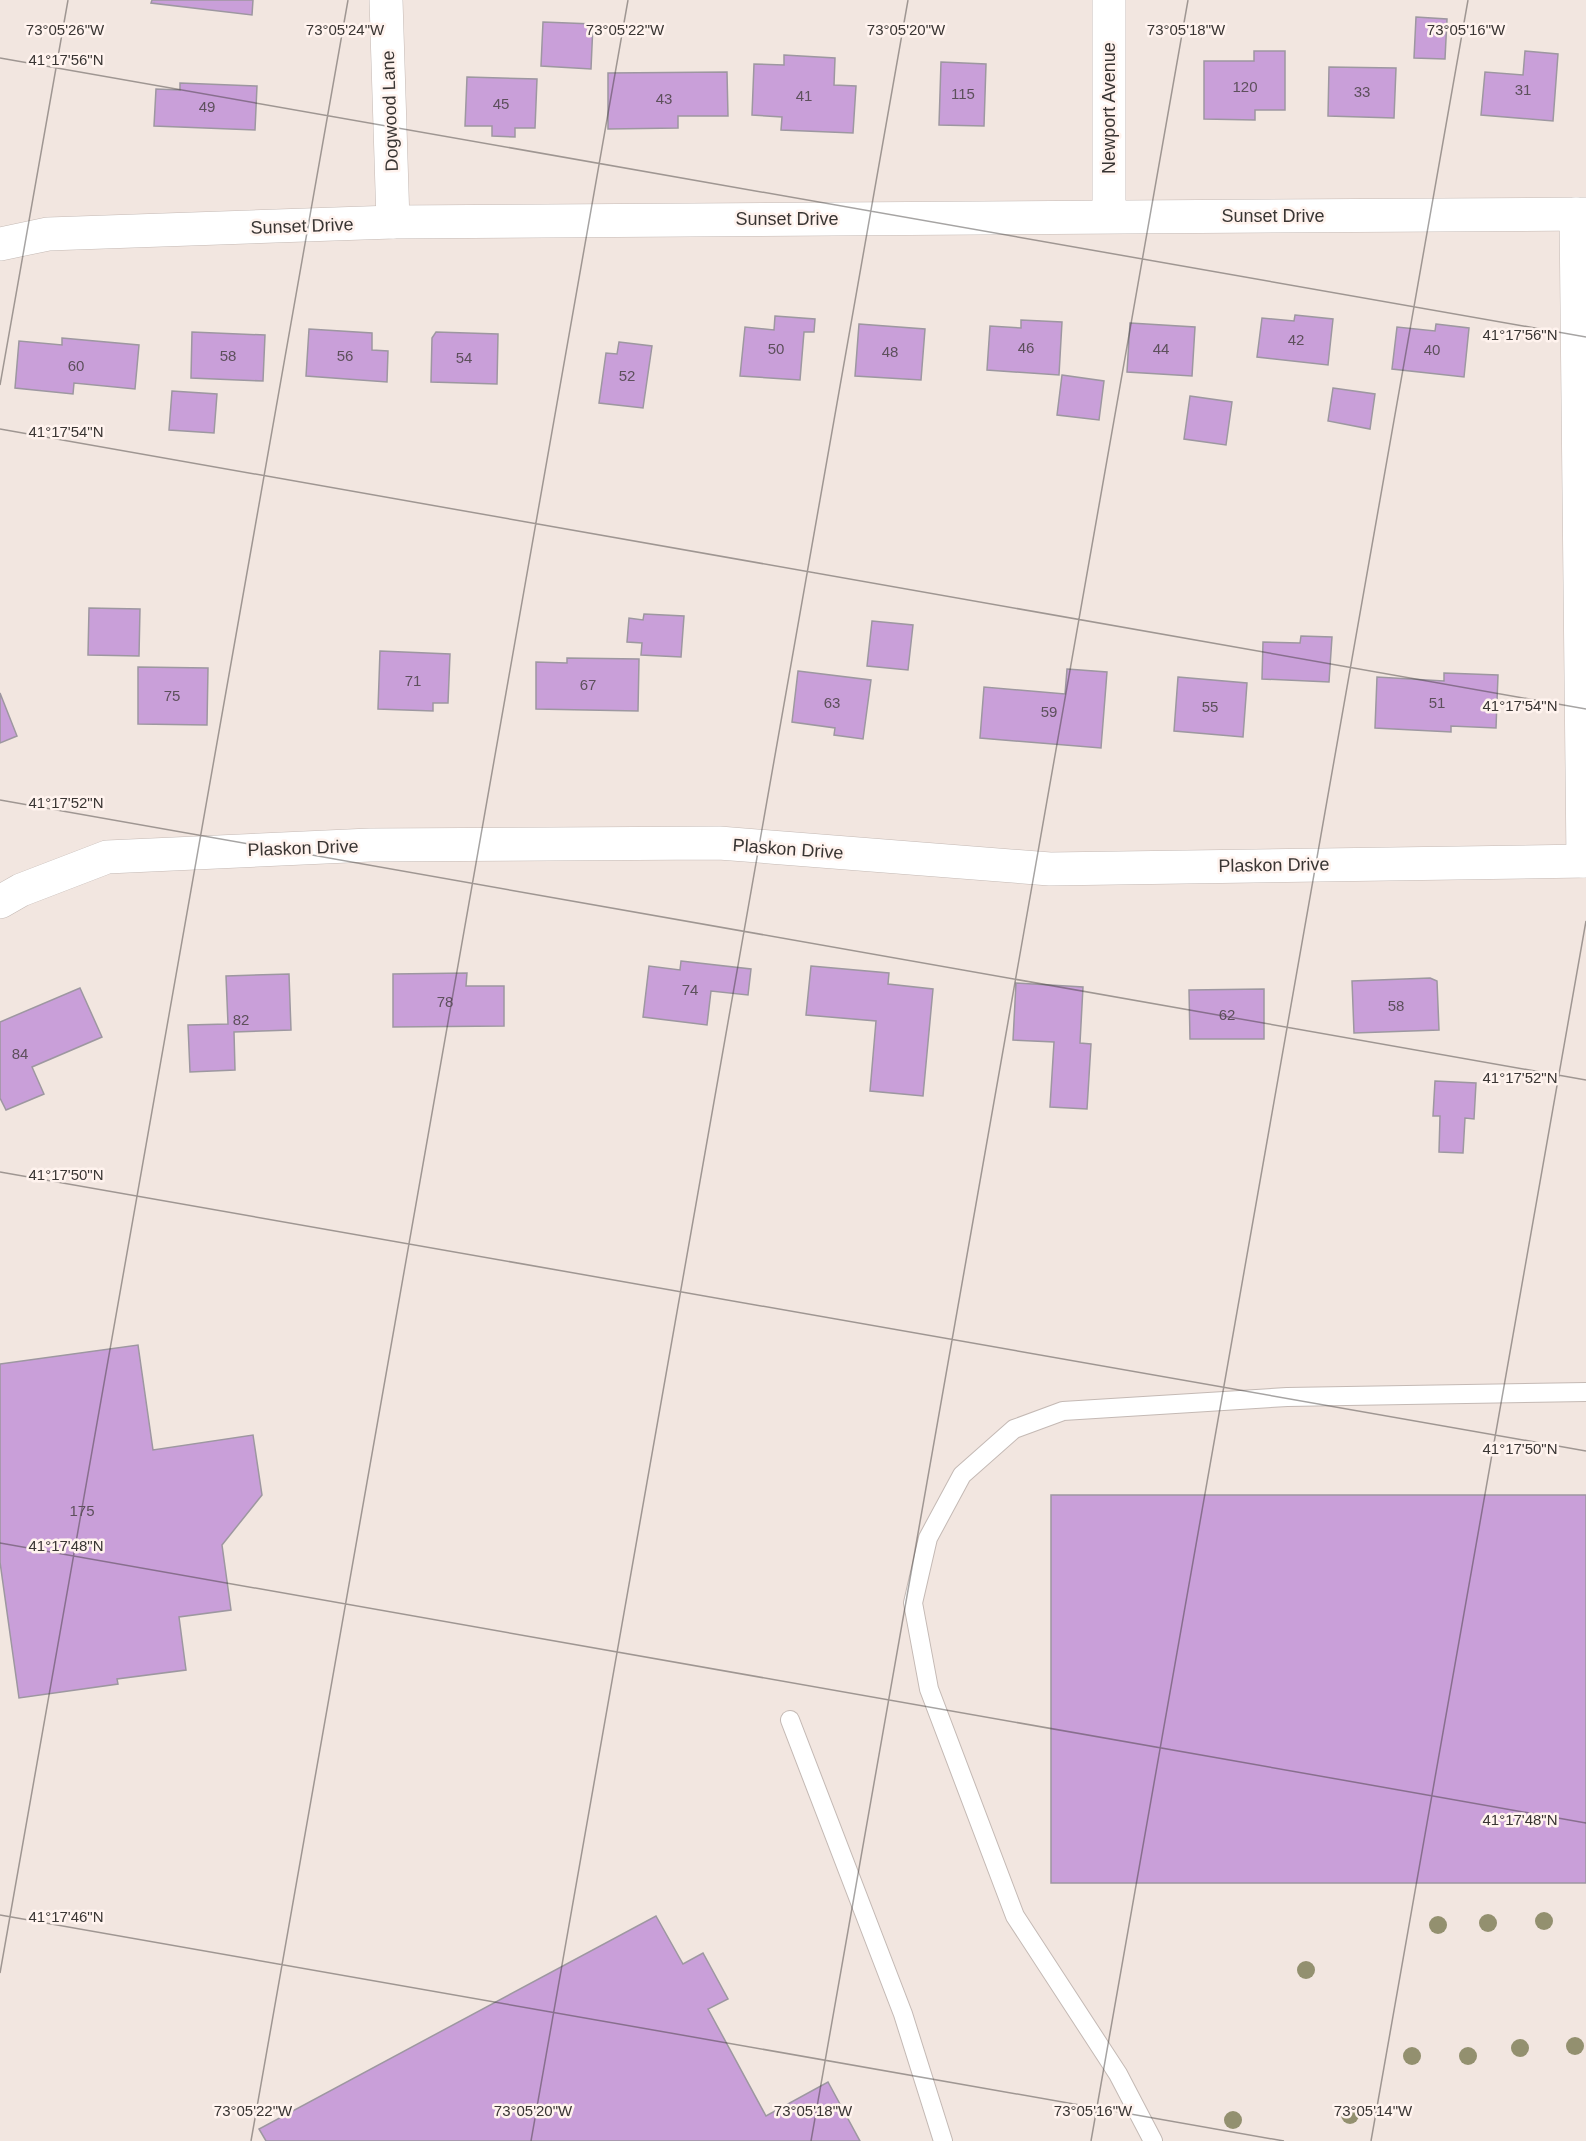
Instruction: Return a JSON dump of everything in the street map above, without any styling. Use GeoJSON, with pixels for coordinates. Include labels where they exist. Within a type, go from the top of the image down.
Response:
{"type":"FeatureCollection","features":[{"type":"Feature","properties":{"kind":"street","name":"Dogwood Lane"},"geometry":{"type":"LineString","coordinates":[[386,0],[393,222]]}},
{"type":"Feature","properties":{"kind":"street","name":"Newport Avenue"},"geometry":{"type":"LineString","coordinates":[[1109,0],[1109,216]]}},
{"type":"Feature","properties":{"kind":"street","name":"Sunset Drive"},"geometry":{"type":"LineString","coordinates":[[0,244],[48,234],[393,222],[1581,214],[1585,861]]}},
{"type":"Feature","properties":{"kind":"street","name":"Plaskon Drive"},"geometry":{"type":"LineString","coordinates":[[0,902],[21,890],[107,857],[370,845],[718,843],[1050,869],[1585,861]]}},
{"type":"Feature","properties":{"kind":"lane"},"geometry":{"type":"LineString","coordinates":[[1153,2141],[1118,2074],[1015,1916],[929,1689],[913,1603],[928,1538],[962,1475],[1014,1429],[1062,1411],[1287,1397],[1586,1392]]}},
{"type":"Feature","properties":{"kind":"lane"},"geometry":{"type":"LineString","coordinates":[[790,1720],[903,2014],[943,2141]]}},
{"type":"Feature","properties":{"kind":"building"},"geometry":{"type":"Polygon","coordinates":[[[152,0],[253,0],[252,15],[151,3],[152,0]]]}},
{"type":"Feature","properties":{"kind":"building"},"geometry":{"type":"Polygon","coordinates":[[[1416,17],[1447,19],[1445,59],[1414,58],[1416,17]]]}},
{"type":"Feature","properties":{"kind":"building"},"geometry":{"type":"Polygon","coordinates":[[[543,22],[593,24],[591,69],[541,66],[543,22]]]}},
{"type":"Feature","properties":{"kind":"building"},"geometry":{"type":"Polygon","coordinates":[[[1254,51],[1285,51],[1285,110],[1255,110],[1255,120],[1204,119],[1204,61],[1254,61],[1254,51]]]}},
{"type":"Feature","properties":{"kind":"building"},"geometry":{"type":"Polygon","coordinates":[[[1525,51],[1558,54],[1553,121],[1481,115],[1485,72],[1523,75],[1525,51]]]}},
{"type":"Feature","properties":{"kind":"building"},"geometry":{"type":"Polygon","coordinates":[[[784,55],[835,58],[834,85],[856,86],[853,133],[781,130],[782,117],[752,115],[754,64],[784,65],[784,55]]]}},
{"type":"Feature","properties":{"kind":"building"},"geometry":{"type":"Polygon","coordinates":[[[941,62],[986,64],[984,126],[939,125],[941,62]]]}},
{"type":"Feature","properties":{"kind":"building"},"geometry":{"type":"Polygon","coordinates":[[[1329,67],[1396,68],[1394,118],[1328,116],[1329,67]]]}},
{"type":"Feature","properties":{"kind":"building"},"geometry":{"type":"Polygon","coordinates":[[[727,72],[728,116],[678,116],[678,128],[608,129],[608,73],[727,72]]]}},
{"type":"Feature","properties":{"kind":"building"},"geometry":{"type":"Polygon","coordinates":[[[467,77],[537,79],[535,128],[515,128],[515,137],[492,136],[492,126],[465,126],[467,77]]]}},
{"type":"Feature","properties":{"kind":"building"},"geometry":{"type":"Polygon","coordinates":[[[180,83],[257,86],[255,130],[154,126],[156,89],[180,90],[180,83]]]}},
{"type":"Feature","properties":{"kind":"building"},"geometry":{"type":"Polygon","coordinates":[[[1295,315],[1333,319],[1328,365],[1257,357],[1262,318],[1294,321],[1295,315]]]}},
{"type":"Feature","properties":{"kind":"building"},"geometry":{"type":"Polygon","coordinates":[[[775,316],[815,319],[814,332],[804,332],[800,380],[740,376],[745,327],[774,330],[775,316]]]}},
{"type":"Feature","properties":{"kind":"building"},"geometry":{"type":"Polygon","coordinates":[[[1021,320],[1062,322],[1059,375],[987,370],[990,326],[1021,328],[1021,320]]]}},
{"type":"Feature","properties":{"kind":"building"},"geometry":{"type":"Polygon","coordinates":[[[1130,323],[1195,327],[1192,376],[1127,372],[1130,323]]]}},
{"type":"Feature","properties":{"kind":"building"},"geometry":{"type":"Polygon","coordinates":[[[859,324],[925,329],[921,380],[855,376],[859,324]]]}},
{"type":"Feature","properties":{"kind":"building"},"geometry":{"type":"Polygon","coordinates":[[[1436,324],[1469,328],[1464,377],[1392,369],[1397,327],[1435,331],[1436,324]]]}},
{"type":"Feature","properties":{"kind":"building"},"geometry":{"type":"Polygon","coordinates":[[[309,329],[372,333],[372,350],[388,351],[387,382],[306,376],[309,329]]]}},
{"type":"Feature","properties":{"kind":"building"},"geometry":{"type":"Polygon","coordinates":[[[192,332],[265,335],[263,381],[191,378],[192,332]]]}},
{"type":"Feature","properties":{"kind":"building"},"geometry":{"type":"Polygon","coordinates":[[[436,332],[498,334],[497,384],[431,382],[432,338],[436,332]]]}},
{"type":"Feature","properties":{"kind":"building"},"geometry":{"type":"Polygon","coordinates":[[[62,338],[139,345],[135,389],[74,383],[73,394],[15,388],[19,341],[62,345],[62,338]]]}},
{"type":"Feature","properties":{"kind":"building"},"geometry":{"type":"Polygon","coordinates":[[[619,342],[652,346],[643,408],[599,403],[606,353],[617,354],[619,342]]]}},
{"type":"Feature","properties":{"kind":"building"},"geometry":{"type":"Polygon","coordinates":[[[1062,375],[1104,381],[1099,420],[1057,415],[1062,375]]]}},
{"type":"Feature","properties":{"kind":"building"},"geometry":{"type":"Polygon","coordinates":[[[1333,388],[1375,394],[1370,429],[1328,421],[1333,388]]]}},
{"type":"Feature","properties":{"kind":"building"},"geometry":{"type":"Polygon","coordinates":[[[172,391],[217,394],[214,433],[169,430],[172,391]]]}},
{"type":"Feature","properties":{"kind":"building"},"geometry":{"type":"Polygon","coordinates":[[[1190,396],[1232,402],[1226,445],[1184,439],[1190,396]]]}},
{"type":"Feature","properties":{"kind":"building"},"geometry":{"type":"Polygon","coordinates":[[[89,608],[140,609],[139,656],[88,655],[89,608]]]}},
{"type":"Feature","properties":{"kind":"building"},"geometry":{"type":"Polygon","coordinates":[[[644,614],[684,616],[681,657],[641,655],[642,643],[627,642],[629,618],[643,620],[644,614]]]}},
{"type":"Feature","properties":{"kind":"building"},"geometry":{"type":"Polygon","coordinates":[[[872,621],[913,625],[908,670],[867,666],[872,621]]]}},
{"type":"Feature","properties":{"kind":"building"},"geometry":{"type":"Polygon","coordinates":[[[1301,636],[1332,637],[1329,682],[1262,679],[1263,642],[1300,643],[1301,636]]]}},
{"type":"Feature","properties":{"kind":"building"},"geometry":{"type":"Polygon","coordinates":[[[380,651],[450,654],[448,703],[433,703],[433,711],[378,709],[380,651]]]}},
{"type":"Feature","properties":{"kind":"building"},"geometry":{"type":"Polygon","coordinates":[[[567,658],[639,659],[638,711],[536,709],[536,662],[567,663],[567,658]]]}},
{"type":"Feature","properties":{"kind":"building"},"geometry":{"type":"Polygon","coordinates":[[[138,667],[208,668],[207,725],[138,724],[138,667]]]}},
{"type":"Feature","properties":{"kind":"building"},"geometry":{"type":"Polygon","coordinates":[[[1067,669],[1107,672],[1101,748],[980,738],[984,687],[1065,694],[1067,669]]]}},
{"type":"Feature","properties":{"kind":"building"},"geometry":{"type":"Polygon","coordinates":[[[798,671],[871,680],[863,739],[834,735],[835,728],[792,722],[798,671]]]}},
{"type":"Feature","properties":{"kind":"building"},"geometry":{"type":"Polygon","coordinates":[[[1444,673],[1498,675],[1496,728],[1451,726],[1451,732],[1375,728],[1377,677],[1444,681],[1444,673]]]}},
{"type":"Feature","properties":{"kind":"building"},"geometry":{"type":"Polygon","coordinates":[[[1178,677],[1247,683],[1243,737],[1174,731],[1178,677]]]}},
{"type":"Feature","properties":{"kind":"building"},"geometry":{"type":"Polygon","coordinates":[[[0,693],[17,736],[0,743],[0,693]]]}},
{"type":"Feature","properties":{"kind":"building"},"geometry":{"type":"Polygon","coordinates":[[[681,961],[751,969],[748,995],[711,991],[707,1025],[643,1017],[649,966],[680,970],[681,961]]]}},
{"type":"Feature","properties":{"kind":"building"},"geometry":{"type":"Polygon","coordinates":[[[811,966],[889,973],[888,984],[933,989],[923,1096],[870,1091],[876,1021],[806,1015],[811,966]]]}},
{"type":"Feature","properties":{"kind":"building"},"geometry":{"type":"Polygon","coordinates":[[[467,973],[466,986],[504,986],[504,1026],[393,1027],[393,974],[467,973]]]}},
{"type":"Feature","properties":{"kind":"building"},"geometry":{"type":"Polygon","coordinates":[[[289,974],[291,1030],[234,1032],[235,1070],[190,1072],[188,1025],[228,1024],[226,976],[289,974]]]}},
{"type":"Feature","properties":{"kind":"building"},"geometry":{"type":"Polygon","coordinates":[[[1430,978],[1437,981],[1439,1030],[1354,1033],[1352,981],[1430,978]]]}},
{"type":"Feature","properties":{"kind":"building"},"geometry":{"type":"Polygon","coordinates":[[[1016,983],[1083,987],[1080,1043],[1091,1044],[1087,1109],[1050,1107],[1054,1042],[1013,1040],[1016,983]]]}},
{"type":"Feature","properties":{"kind":"building"},"geometry":{"type":"Polygon","coordinates":[[[80,988],[102,1037],[32,1067],[44,1094],[6,1110],[0,1098],[0,1022],[80,988]]]}},
{"type":"Feature","properties":{"kind":"building"},"geometry":{"type":"Polygon","coordinates":[[[1264,989],[1264,1039],[1190,1039],[1189,990],[1264,989]]]}},
{"type":"Feature","properties":{"kind":"building"},"geometry":{"type":"Polygon","coordinates":[[[1435,1081],[1476,1083],[1474,1119],[1465,1118],[1463,1153],[1439,1152],[1440,1116],[1433,1116],[1435,1081]]]}},
{"type":"Feature","properties":{"kind":"building"},"geometry":{"type":"Polygon","coordinates":[[[138,1345],[153,1450],[253,1435],[262,1495],[222,1545],[231,1610],[179,1617],[186,1670],[117,1679],[118,1684],[19,1698],[0,1562],[0,1364],[138,1345]]]}},
{"type":"Feature","properties":{"kind":"building"},"geometry":{"type":"Polygon","coordinates":[[[1051,1495],[1586,1495],[1586,1883],[1051,1883],[1051,1495]]]}},
{"type":"Feature","properties":{"kind":"building"},"geometry":{"type":"Polygon","coordinates":[[[656,1916],[683,1964],[703,1953],[728,1999],[708,2009],[766,2116],[828,2082],[860,2141],[266,2141],[259,2129],[656,1916]]]}}]}
